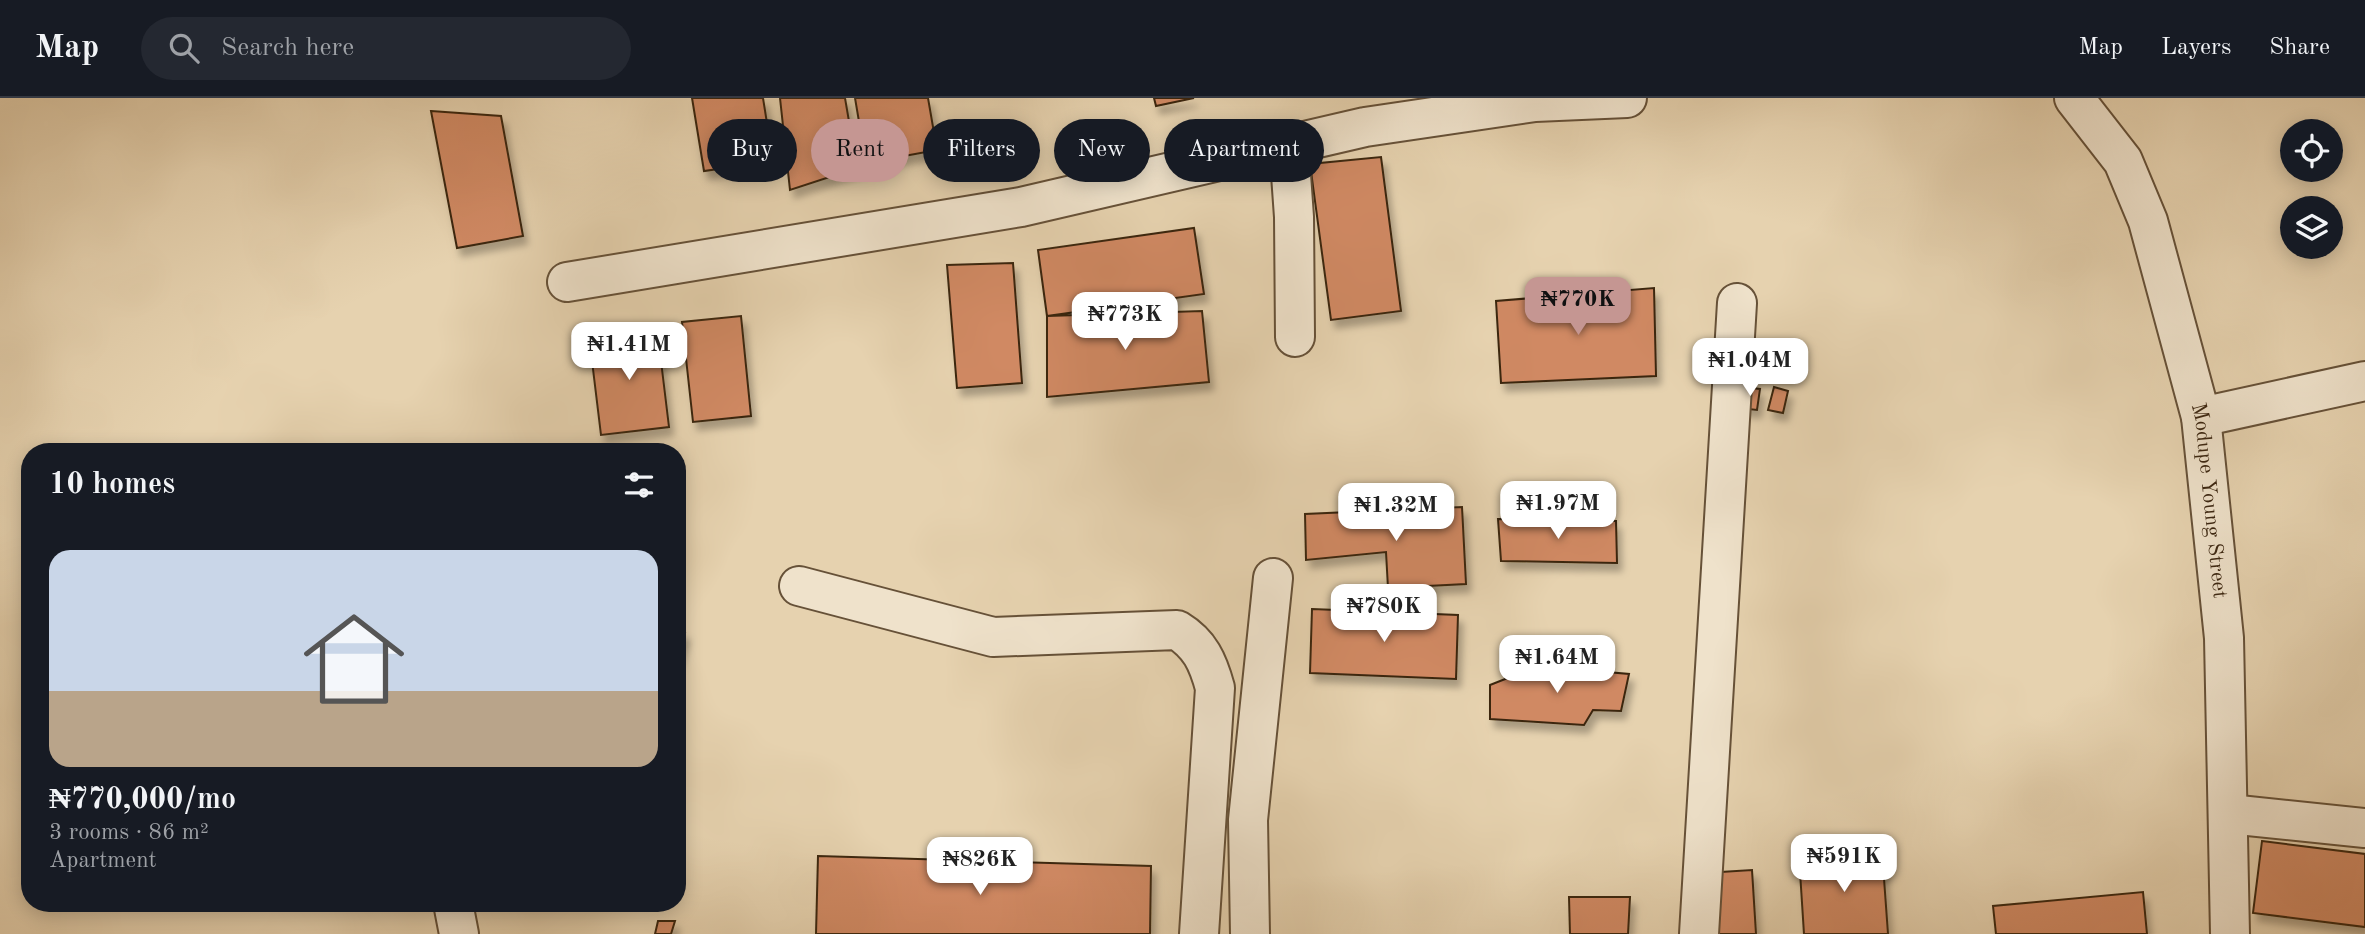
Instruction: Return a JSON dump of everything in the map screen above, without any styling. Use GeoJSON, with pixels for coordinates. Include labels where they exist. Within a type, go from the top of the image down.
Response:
{"type":"FeatureCollection","features":[{"type":"Feature","properties":{"kind":"street"},"geometry":{"type":"LineString","coordinates":[[1324,137],[1365,127],[1535,102],[1628,98]]}},
{"type":"Feature","properties":{"kind":"street","name":"Modupe Young Street"},"geometry":{"type":"LineString","coordinates":[[2074,98],[2123,161],[2143,209],[2201,417],[2224,638],[2230,934]]}},
{"type":"Feature","properties":{"kind":"street"},"geometry":{"type":"LineString","coordinates":[[567,282],[1021,207],[1164,174]]}},
{"type":"Feature","properties":{"kind":"street"},"geometry":{"type":"LineString","coordinates":[[1292,182],[1295,337]]}},
{"type":"Feature","properties":{"kind":"street"},"geometry":{"type":"LineString","coordinates":[[1699,934],[1737,303]]}},
{"type":"Feature","properties":{"kind":"street"},"geometry":{"type":"LineString","coordinates":[[2201,417],[2365,381]]}},
{"type":"Feature","properties":{"kind":"street"},"geometry":{"type":"LineString","coordinates":[[1250,934],[1248,820],[1273,578]]}},
{"type":"Feature","properties":{"kind":"street"},"geometry":{"type":"LineString","coordinates":[[799,586],[993,637],[1177,630],[1192,639],[1208,662],[1215,688],[1199,934]]}},
{"type":"Feature","properties":{"kind":"street"},"geometry":{"type":"LineString","coordinates":[[2229,814],[2365,828]]}},
{"type":"Feature","properties":{"kind":"street"},"geometry":{"type":"LineString","coordinates":[[455,912],[459,934]]}},
{"type":"Feature","properties":{"kind":"building"},"geometry":{"type":"Polygon","coordinates":[[[692,98],[763,98],[766,119],[707,119],[707,171],[704,171],[692,98]]]}},
{"type":"Feature","properties":{"kind":"building"},"geometry":{"type":"Polygon","coordinates":[[[780,98],[845,98],[849,119],[811,119],[811,182],[814,182],[790,190],[789,182],[797,182],[797,119],[782,119],[780,98]]]}},
{"type":"Feature","properties":{"kind":"building"},"geometry":{"type":"Polygon","coordinates":[[[855,98],[928,98],[932,119],[923,119],[923,153],[909,155],[909,119],[859,119],[855,98]]]}},
{"type":"Feature","properties":{"kind":"building"},"geometry":{"type":"Polygon","coordinates":[[[1154,98],[1194,98],[1156,106],[1154,98]]]}},
{"type":"Feature","properties":{"kind":"building"},"geometry":{"type":"Polygon","coordinates":[[[431,111],[501,116],[523,236],[457,248],[431,111]]]}},
{"type":"Feature","properties":{"kind":"building"},"geometry":{"type":"Polygon","coordinates":[[[1381,157],[1401,311],[1331,320],[1312,182],[1324,182],[1324,163],[1381,157]]]}},
{"type":"Feature","properties":{"kind":"building"},"geometry":{"type":"Polygon","coordinates":[[[1194,228],[1204,294],[1047,316],[1038,250],[1194,228]]]}},
{"type":"Feature","properties":{"kind":"building"},"geometry":{"type":"Polygon","coordinates":[[[1013,263],[1022,383],[957,388],[947,265],[1013,263]]]}},
{"type":"Feature","properties":{"kind":"building"},"geometry":{"type":"Polygon","coordinates":[[[1654,288],[1656,376],[1501,383],[1496,301],[1654,288]]]}},
{"type":"Feature","properties":{"kind":"building"},"geometry":{"type":"Polygon","coordinates":[[[1202,311],[1209,382],[1047,397],[1047,316],[1202,311]]]}},
{"type":"Feature","properties":{"kind":"building"},"geometry":{"type":"Polygon","coordinates":[[[741,316],[751,416],[693,422],[682,322],[741,316]]]}},
{"type":"Feature","properties":{"kind":"building"},"geometry":{"type":"Polygon","coordinates":[[[657,328],[669,427],[601,435],[589,336],[657,328]]]}},
{"type":"Feature","properties":{"kind":"building"},"geometry":{"type":"Polygon","coordinates":[[[1742,387],[1760,389],[1757,410],[1740,408],[1742,387]]]}},
{"type":"Feature","properties":{"kind":"building"},"geometry":{"type":"Polygon","coordinates":[[[1774,387],[1788,391],[1783,413],[1768,410],[1774,387]]]}},
{"type":"Feature","properties":{"kind":"building"},"geometry":{"type":"Polygon","coordinates":[[[1462,507],[1466,584],[1388,588],[1386,552],[1306,560],[1305,514],[1462,507]]]}},
{"type":"Feature","properties":{"kind":"building"},"geometry":{"type":"Polygon","coordinates":[[[1498,519],[1616,521],[1617,563],[1501,561],[1498,519]]]}},
{"type":"Feature","properties":{"kind":"building"},"geometry":{"type":"Polygon","coordinates":[[[1312,609],[1458,615],[1456,679],[1310,673],[1312,609]]]}},
{"type":"Feature","properties":{"kind":"building"},"geometry":{"type":"Polygon","coordinates":[[[1538,666],[1629,674],[1621,711],[1593,710],[1584,725],[1490,719],[1490,685],[1538,666]]]}},
{"type":"Feature","properties":{"kind":"building"},"geometry":{"type":"Polygon","coordinates":[[[2262,841],[2365,854],[2365,927],[2253,913],[2262,841]]]}},
{"type":"Feature","properties":{"kind":"building"},"geometry":{"type":"Polygon","coordinates":[[[1882,851],[1888,934],[1804,934],[1799,856],[1882,851]]]}},
{"type":"Feature","properties":{"kind":"building"},"geometry":{"type":"Polygon","coordinates":[[[818,856],[1151,866],[1150,934],[816,934],[818,856]]]}},
{"type":"Feature","properties":{"kind":"building"},"geometry":{"type":"Polygon","coordinates":[[[1752,870],[1756,934],[1709,934],[1705,873],[1752,870]]]}},
{"type":"Feature","properties":{"kind":"building"},"geometry":{"type":"Polygon","coordinates":[[[2143,892],[2147,934],[1996,934],[1993,906],[2143,892]]]}},
{"type":"Feature","properties":{"kind":"building"},"geometry":{"type":"Polygon","coordinates":[[[1569,897],[1630,897],[1628,934],[1570,934],[1569,897]]]}},
{"type":"Feature","properties":{"kind":"building"},"geometry":{"type":"Polygon","coordinates":[[[658,921],[675,921],[671,934],[655,934],[658,921]]]}}]}
